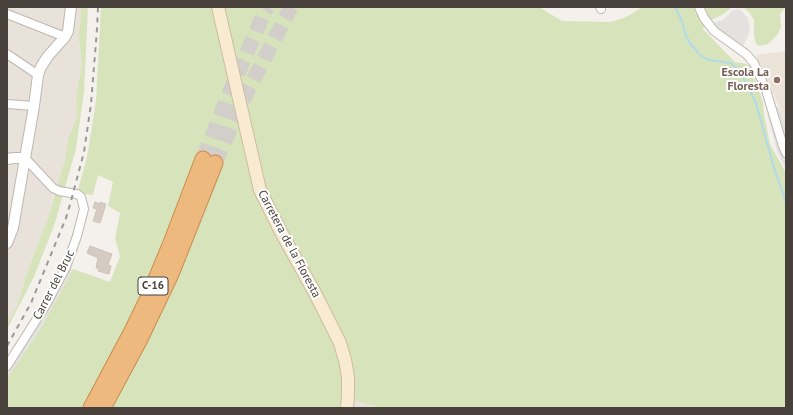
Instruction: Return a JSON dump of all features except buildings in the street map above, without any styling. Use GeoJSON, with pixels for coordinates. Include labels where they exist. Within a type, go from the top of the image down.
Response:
{"type":"FeatureCollection","features":[{"type":"Feature","properties":{"kind":"highway","name":"C-16"},"geometry":{"type":"LineString","coordinates":[[91,408],[148,298],[171,243],[209,161],[171,274],[139,341],[103,408]]}},
{"type":"Feature","properties":{"kind":"main road","name":"Carretera de la Floresta"},"geometry":{"type":"LineString","coordinates":[[218,7],[260,190],[340,343],[348,377],[347,408]]}},
{"type":"Feature","properties":{"kind":"street"},"geometry":{"type":"LineString","coordinates":[[7,243],[25,158],[38,75],[48,56],[65,37],[70,24],[71,7]]}},
{"type":"Feature","properties":{"kind":"street"},"geometry":{"type":"LineString","coordinates":[[699,7],[704,18],[714,31],[746,54],[754,64],[766,90],[786,153]]}},
{"type":"Feature","properties":{"kind":"street"},"geometry":{"type":"LineString","coordinates":[[7,14],[65,37]]}},
{"type":"Feature","properties":{"kind":"street"},"geometry":{"type":"LineString","coordinates":[[7,54],[38,75]]}},
{"type":"Feature","properties":{"kind":"street"},"geometry":{"type":"LineString","coordinates":[[7,104],[34,106]]}},
{"type":"Feature","properties":{"kind":"street"},"geometry":{"type":"LineString","coordinates":[[7,160],[14,158],[25,158]]}},
{"type":"Feature","properties":{"kind":"street","name":"Carrer del Bruc"},"geometry":{"type":"LineString","coordinates":[[7,366],[47,303],[66,267],[77,236],[84,209],[81,197],[77,194],[59,191],[53,188],[25,158]]}},
{"type":"Feature","properties":{"kind":"shaded area"},"geometry":{"type":"Polygon","coordinates":[[[7,7],[81,7],[81,20],[78,34],[82,65],[76,96],[77,117],[68,137],[65,159],[58,185],[54,194],[48,218],[30,264],[16,308],[7,323],[7,7]]]}},
{"type":"Feature","properties":{"kind":"shaded area"},"geometry":{"type":"Polygon","coordinates":[[[737,9],[742,11],[748,19],[749,24],[750,31],[743,47],[716,29],[712,23],[723,20],[732,11],[737,9]]]}},
{"type":"Feature","properties":{"kind":"shaded area","name":"Escola La Floresta"},"geometry":{"type":"Polygon","coordinates":[[[786,51],[786,122],[756,55],[786,51]]]}},
{"type":"Feature","properties":{"kind":"shaded area"},"geometry":{"type":"Polygon","coordinates":[[[778,106],[786,122],[786,169],[777,151],[767,113],[778,106]]]}},
{"type":"Feature","properties":{"kind":"shaded area"},"geometry":{"type":"Polygon","coordinates":[[[66,267],[73,269],[39,331],[7,378],[7,366],[66,267]]]}},
{"type":"Feature","properties":{"kind":"shaded area"},"geometry":{"type":"Polygon","coordinates":[[[347,398],[366,403],[380,408],[344,408],[347,398]]]}},
{"type":"Feature","properties":{"kind":"green space"},"geometry":{"type":"Polygon","coordinates":[[[81,7],[88,7],[84,92],[76,149],[55,223],[34,277],[7,329],[7,323],[16,308],[30,264],[48,218],[65,159],[68,138],[77,117],[76,96],[82,65],[78,34],[81,20],[81,7]]]}},
{"type":"Feature","properties":{"kind":"green space"},"geometry":{"type":"Polygon","coordinates":[[[101,7],[539,7],[562,21],[611,22],[626,17],[643,7],[732,7],[724,14],[711,20],[703,29],[735,62],[747,64],[750,67],[763,102],[770,144],[786,173],[786,408],[380,408],[347,398],[344,408],[7,408],[7,378],[39,331],[73,269],[110,282],[120,256],[115,239],[120,213],[108,206],[113,182],[98,175],[93,195],[77,193],[87,157],[96,101],[101,7]]]}},
{"type":"Feature","properties":{"kind":"green space"},"geometry":{"type":"Polygon","coordinates":[[[743,7],[786,7],[780,14],[781,27],[778,34],[768,44],[760,46],[756,44],[754,36],[754,20],[750,13],[743,7]]]}},
{"type":"Feature","properties":{"kind":"waterway"},"geometry":{"type":"LineString","coordinates":[[675,7],[682,21],[689,42],[700,55],[709,60],[731,63],[740,71],[756,103],[774,168],[786,202]]}},
{"type":"Feature","properties":{"kind":"tunnel"},"geometry":{"type":"LineString","coordinates":[[203,159],[228,96],[268,7]]}},
{"type":"Feature","properties":{"kind":"tunnel"},"geometry":{"type":"LineString","coordinates":[[215,163],[241,104],[291,7]]}},
{"type":"Feature","properties":{"kind":"railway"},"geometry":{"type":"LineString","coordinates":[[7,346],[31,303],[66,218],[71,201],[84,152],[91,104],[98,7]]}},
{"type":"Feature","properties":{"kind":"place","name":"Escola La Floresta"},"geometry":{"type":"Point","coordinates":[777,80]}}]}
